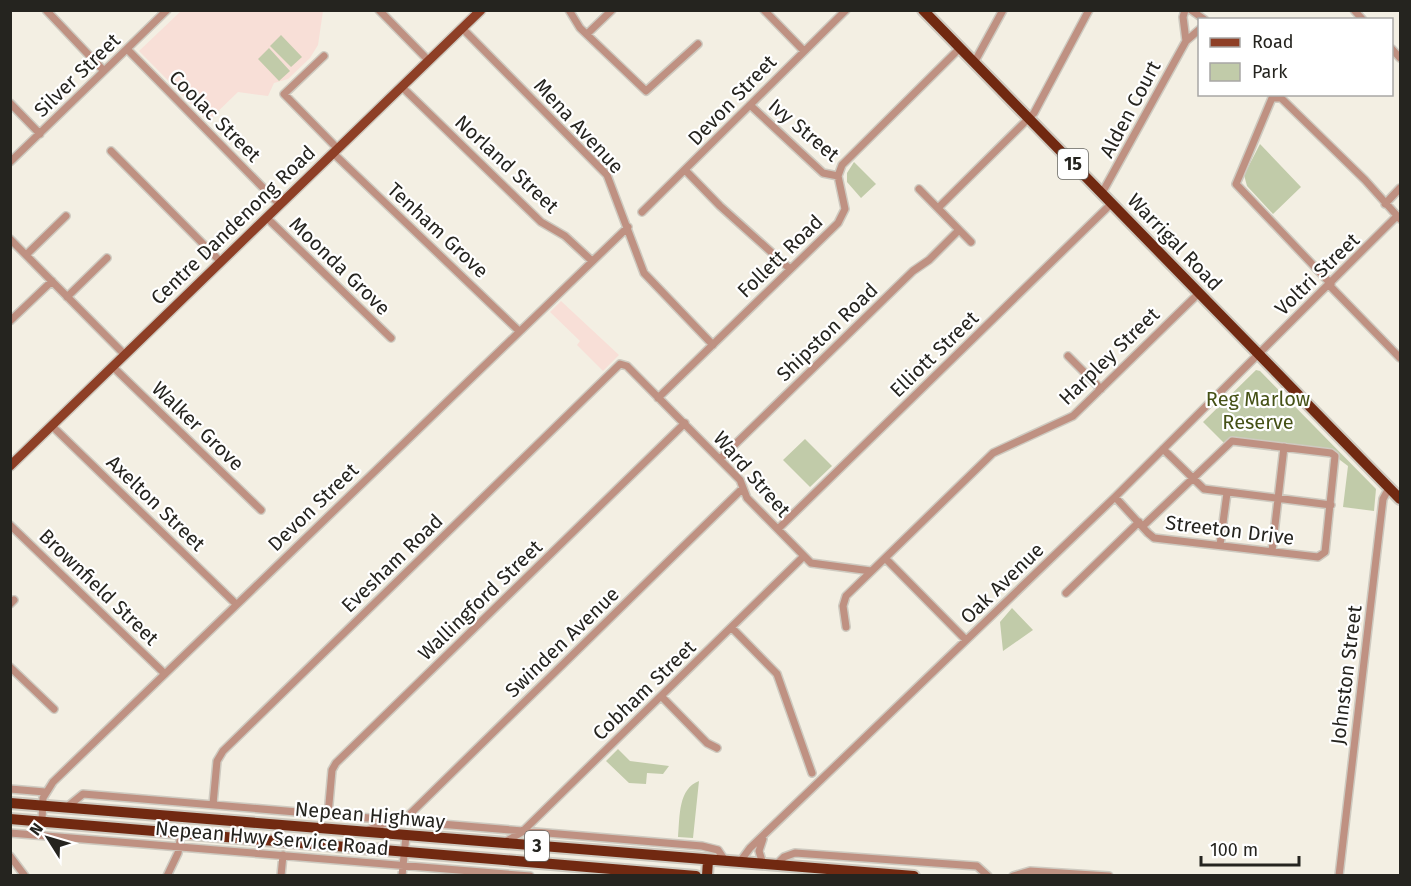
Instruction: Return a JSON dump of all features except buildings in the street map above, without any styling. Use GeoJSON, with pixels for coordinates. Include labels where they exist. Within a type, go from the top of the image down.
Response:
{"type":"FeatureCollection","features":[{"type":"Feature","properties":{"kind":"highway","name":"Warrigal Road"},"geometry":{"type":"LineString","coordinates":[[924,10],[1258,355],[1399,495]]}},
{"type":"Feature","properties":{"kind":"highway","name":"Nepean Highway"},"geometry":{"type":"LineString","coordinates":[[10,803],[708,860],[725,858],[739,863],[914,876]]}},
{"type":"Feature","properties":{"kind":"highway","name":"Nepean Highway"},"geometry":{"type":"LineString","coordinates":[[10,819],[696,876]]}},
{"type":"Feature","properties":{"kind":"highway"},"geometry":{"type":"LineString","coordinates":[[707,876],[708,860]]}},
{"type":"Feature","properties":{"kind":"main road","name":"Centre Dandenong Road"},"geometry":{"type":"LineString","coordinates":[[10,466],[481,10]]}},
{"type":"Feature","properties":{"kind":"street"},"geometry":{"type":"LineString","coordinates":[[46,10],[104,71]]}},
{"type":"Feature","properties":{"kind":"street","name":"Silver Street"},"geometry":{"type":"LineString","coordinates":[[10,162],[167,10]]}},
{"type":"Feature","properties":{"kind":"street"},"geometry":{"type":"LineString","coordinates":[[379,10],[429,61]]}},
{"type":"Feature","properties":{"kind":"street"},"geometry":{"type":"LineString","coordinates":[[569,10],[587,34],[646,91],[699,44]]}},
{"type":"Feature","properties":{"kind":"street"},"geometry":{"type":"LineString","coordinates":[[587,34],[612,10]]}},
{"type":"Feature","properties":{"kind":"street"},"geometry":{"type":"LineString","coordinates":[[764,10],[804,51]]}},
{"type":"Feature","properties":{"kind":"street","name":"Devon Street"},"geometry":{"type":"LineString","coordinates":[[642,212],[734,125],[750,105],[846,10]]}},
{"type":"Feature","properties":{"kind":"street"},"geometry":{"type":"LineString","coordinates":[[974,63],[1003,10]]}},
{"type":"Feature","properties":{"kind":"street"},"geometry":{"type":"LineString","coordinates":[[938,208],[1039,106],[1089,10]]}},
{"type":"Feature","properties":{"kind":"street"},"geometry":{"type":"LineString","coordinates":[[1185,10],[1182,16],[1186,41]]}},
{"type":"Feature","properties":{"kind":"street","name":"Mena Avenue"},"geometry":{"type":"LineString","coordinates":[[462,28],[607,175],[648,279],[713,345]]}},
{"type":"Feature","properties":{"kind":"street","name":"Alden Court"},"geometry":{"type":"LineString","coordinates":[[1102,193],[1186,41],[1198,30]]}},
{"type":"Feature","properties":{"kind":"street"},"geometry":{"type":"LineString","coordinates":[[838,176],[846,160],[960,48]]}},
{"type":"Feature","properties":{"kind":"street","name":"Coolac Street"},"geometry":{"type":"LineString","coordinates":[[127,50],[280,205]]}},
{"type":"Feature","properties":{"kind":"street","name":"Tenham Grove"},"geometry":{"type":"LineString","coordinates":[[324,56],[284,94],[336,151],[519,331]]}},
{"type":"Feature","properties":{"kind":"street","name":"Norland Street"},"geometry":{"type":"LineString","coordinates":[[402,87],[541,222],[565,236],[592,261]]}},
{"type":"Feature","properties":{"kind":"street"},"geometry":{"type":"LineString","coordinates":[[1399,218],[1356,171],[1281,98],[1275,97],[1270,102],[1236,184],[1401,358]]}},
{"type":"Feature","properties":{"kind":"street"},"geometry":{"type":"LineString","coordinates":[[10,103],[40,134]]}},
{"type":"Feature","properties":{"kind":"street","name":"Ivy Street"},"geometry":{"type":"LineString","coordinates":[[750,105],[823,173],[838,176]]}},
{"type":"Feature","properties":{"kind":"street"},"geometry":{"type":"LineString","coordinates":[[111,151],[221,262]]}},
{"type":"Feature","properties":{"kind":"street"},"geometry":{"type":"LineString","coordinates":[[686,171],[720,206],[790,269]]}},
{"type":"Feature","properties":{"kind":"street","name":"Follett Road"},"geometry":{"type":"LineString","coordinates":[[658,398],[843,215],[846,205],[838,176]]}},
{"type":"Feature","properties":{"kind":"street"},"geometry":{"type":"LineString","coordinates":[[1385,204],[1401,188]]}},
{"type":"Feature","properties":{"kind":"street"},"geometry":{"type":"LineString","coordinates":[[920,189],[971,242]]}},
{"type":"Feature","properties":{"kind":"street","name":"Elliott Street"},"geometry":{"type":"LineString","coordinates":[[778,529],[1112,203]]}},
{"type":"Feature","properties":{"kind":"street"},"geometry":{"type":"LineString","coordinates":[[26,255],[66,216]]}},
{"type":"Feature","properties":{"kind":"street","name":"Moonda Grove"},"geometry":{"type":"LineString","coordinates":[[267,218],[391,338]]}},
{"type":"Feature","properties":{"kind":"street","name":"Voltri Street"},"geometry":{"type":"LineString","coordinates":[[1258,355],[1399,218]]}},
{"type":"Feature","properties":{"kind":"street","name":"Devon Street"},"geometry":{"type":"LineString","coordinates":[[45,792],[236,604],[628,227]]}},
{"type":"Feature","properties":{"kind":"street","name":"Shipston Road"},"geometry":{"type":"LineString","coordinates":[[720,459],[913,271],[958,231]]}},
{"type":"Feature","properties":{"kind":"street"},"geometry":{"type":"LineString","coordinates":[[10,239],[125,355]]}},
{"type":"Feature","properties":{"kind":"street"},"geometry":{"type":"LineString","coordinates":[[67,297],[107,258]]}},
{"type":"Feature","properties":{"kind":"street"},"geometry":{"type":"LineString","coordinates":[[10,321],[52,281]]}},
{"type":"Feature","properties":{"kind":"street","name":"Harpley Street"},"geometry":{"type":"LineString","coordinates":[[846,627],[844,599],[996,450],[1070,418],[1199,293]]}},
{"type":"Feature","properties":{"kind":"street","name":"Oak Avenue"},"geometry":{"type":"LineString","coordinates":[[739,863],[766,834],[1115,497],[1258,355]]}},
{"type":"Feature","properties":{"kind":"street"},"geometry":{"type":"LineString","coordinates":[[1068,356],[1101,389]]}},
{"type":"Feature","properties":{"kind":"street","name":"Ward Street"},"geometry":{"type":"LineString","coordinates":[[624,364],[740,480],[747,498],[804,556],[814,564],[871,571]]}},
{"type":"Feature","properties":{"kind":"street","name":"Evesham Road"},"geometry":{"type":"LineString","coordinates":[[213,804],[216,761],[223,752],[619,365],[624,364]]}},
{"type":"Feature","properties":{"kind":"street","name":"Walker Grove"},"geometry":{"type":"LineString","coordinates":[[113,367],[261,510]]}},
{"type":"Feature","properties":{"kind":"street","name":"Wallingford Street"},"geometry":{"type":"LineString","coordinates":[[328,815],[332,770],[336,763],[685,423]]}},
{"type":"Feature","properties":{"kind":"street","name":"Axelton Street"},"geometry":{"type":"LineString","coordinates":[[52,426],[236,604]]}},
{"type":"Feature","properties":{"kind":"street"},"geometry":{"type":"LineString","coordinates":[[1066,593],[1192,479],[1232,441],[1331,453],[1336,459],[1331,505],[1204,489],[1192,479],[1163,449]]}},
{"type":"Feature","properties":{"kind":"street"},"geometry":{"type":"LineString","coordinates":[[1272,551],[1284,447]]}},
{"type":"Feature","properties":{"kind":"street","name":"Johnston Street"},"geometry":{"type":"LineString","coordinates":[[1339,876],[1383,498],[1390,489],[1385,483]]}},
{"type":"Feature","properties":{"kind":"street","name":"Swinden Avenue"},"geometry":{"type":"LineString","coordinates":[[408,821],[411,813],[743,488]]}},
{"type":"Feature","properties":{"kind":"street"},"geometry":{"type":"LineString","coordinates":[[1220,545],[1227,493]]}},
{"type":"Feature","properties":{"kind":"street","name":"Streeton Drive"},"geometry":{"type":"LineString","coordinates":[[1115,497],[1154,538],[1322,555],[1325,552],[1331,505]]}},
{"type":"Feature","properties":{"kind":"street","name":"Brownfield Street"},"geometry":{"type":"LineString","coordinates":[[10,525],[165,674]]}},
{"type":"Feature","properties":{"kind":"street","name":"Cobham Street"},"geometry":{"type":"LineString","coordinates":[[503,843],[522,831],[804,556]]}},
{"type":"Feature","properties":{"kind":"street"},"geometry":{"type":"LineString","coordinates":[[885,558],[966,640]]}},
{"type":"Feature","properties":{"kind":"street"},"geometry":{"type":"LineString","coordinates":[[732,628],[777,674],[812,773]]}},
{"type":"Feature","properties":{"kind":"street"},"geometry":{"type":"LineString","coordinates":[[10,667],[54,709]]}},
{"type":"Feature","properties":{"kind":"street"},"geometry":{"type":"LineString","coordinates":[[661,696],[707,743],[717,748]]}},
{"type":"Feature","properties":{"kind":"street"},"geometry":{"type":"LineString","coordinates":[[10,789],[45,792],[42,821]]}},
{"type":"Feature","properties":{"kind":"street","name":"Nepean Hwy Service Road"},"geometry":{"type":"LineString","coordinates":[[67,807],[83,795],[213,804],[702,846],[715,848],[725,858]]}},
{"type":"Feature","properties":{"kind":"street","name":"Nepean Hwy Service Road"},"geometry":{"type":"LineString","coordinates":[[363,832],[394,821]]}},
{"type":"Feature","properties":{"kind":"street","name":"Nepean Hwy Service Road"},"geometry":{"type":"LineString","coordinates":[[408,821],[436,839]]}},
{"type":"Feature","properties":{"kind":"street","name":"Nepean Hwy Service Road"},"geometry":{"type":"LineString","coordinates":[[10,833],[530,876]]}},
{"type":"Feature","properties":{"kind":"street"},"geometry":{"type":"LineString","coordinates":[[167,876],[179,848],[181,834]]}},
{"type":"Feature","properties":{"kind":"street"},"geometry":{"type":"LineString","coordinates":[[763,864],[759,844],[766,834]]}},
{"type":"Feature","properties":{"kind":"street"},"geometry":{"type":"LineString","coordinates":[[402,876],[406,836]]}},
{"type":"Feature","properties":{"kind":"street"},"geometry":{"type":"LineString","coordinates":[[776,865],[784,857],[795,853],[977,866],[988,876]]}},
{"type":"Feature","properties":{"kind":"street"},"geometry":{"type":"LineString","coordinates":[[282,876],[283,855]]}},
{"type":"Feature","properties":{"kind":"street"},"geometry":{"type":"LineString","coordinates":[[10,856],[25,876]]}},
{"type":"Feature","properties":{"kind":"street"},"geometry":{"type":"LineString","coordinates":[[869,872],[888,859]]}},
{"type":"Feature","properties":{"kind":"street"},"geometry":{"type":"LineString","coordinates":[[1013,876],[1030,871],[1109,876]]}},
{"type":"Feature","properties":{"kind":"shaded area"},"geometry":{"type":"Polygon","coordinates":[[[181,11],[323,11],[318,45],[310,58],[288,79],[274,83],[268,96],[238,92],[208,121],[139,51],[181,11]]]}},
{"type":"Feature","properties":{"kind":"shaded area"},"geometry":{"type":"Polygon","coordinates":[[[561,301],[619,355],[603,371],[577,345],[580,341],[550,312],[561,301]]]}},
{"type":"Feature","properties":{"kind":"green space"},"geometry":{"type":"Polygon","coordinates":[[[281,35],[302,57],[291,67],[270,46],[281,35]]]}},
{"type":"Feature","properties":{"kind":"green space"},"geometry":{"type":"Polygon","coordinates":[[[269,48],[290,71],[279,81],[258,59],[269,48]]]}},
{"type":"Feature","properties":{"kind":"green space"},"geometry":{"type":"Polygon","coordinates":[[[1260,144],[1301,187],[1273,214],[1247,186],[1244,175],[1260,144]]]}},
{"type":"Feature","properties":{"kind":"green space"},"geometry":{"type":"Polygon","coordinates":[[[854,162],[876,184],[861,198],[847,182],[847,173],[854,162]]]}},
{"type":"Feature","properties":{"kind":"green space","name":"Reg Marlow Reserve"},"geometry":{"type":"Polygon","coordinates":[[[1256,370],[1260,371],[1376,489],[1374,511],[1343,507],[1348,466],[1332,450],[1236,438],[1224,443],[1203,422],[1256,370]]]}},
{"type":"Feature","properties":{"kind":"green space"},"geometry":{"type":"Polygon","coordinates":[[[805,439],[832,466],[810,487],[783,460],[805,439]]]}},
{"type":"Feature","properties":{"kind":"green space"},"geometry":{"type":"Polygon","coordinates":[[[1012,608],[1033,630],[1003,651],[1000,622],[1012,608]]]}},
{"type":"Feature","properties":{"kind":"green space"},"geometry":{"type":"Polygon","coordinates":[[[618,749],[630,761],[669,766],[663,774],[647,773],[646,784],[629,783],[606,761],[618,749]]]}},
{"type":"Feature","properties":{"kind":"green space"},"geometry":{"type":"Polygon","coordinates":[[[699,781],[693,838],[678,837],[681,804],[687,790],[699,781]]]}}]}
